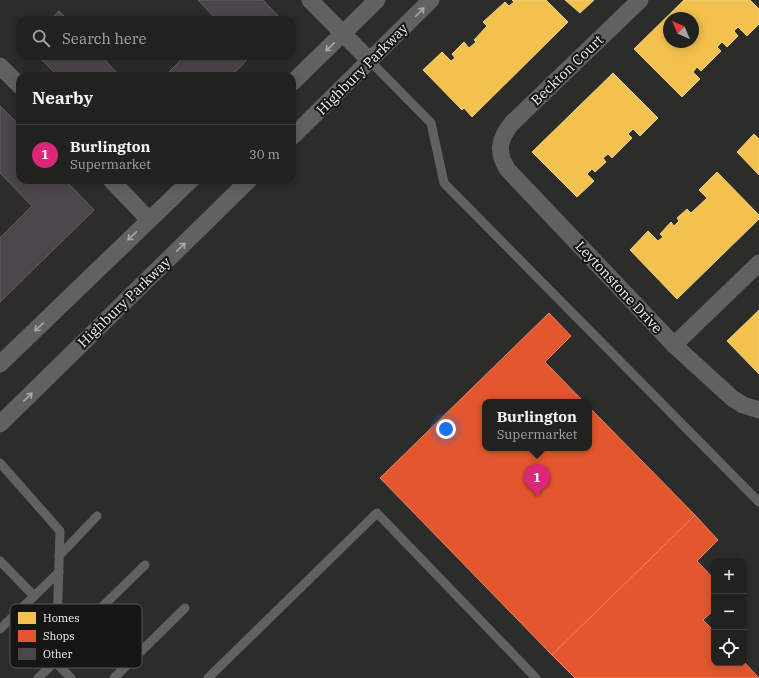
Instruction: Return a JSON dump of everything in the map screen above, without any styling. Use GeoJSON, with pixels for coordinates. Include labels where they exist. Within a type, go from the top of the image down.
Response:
{"type":"FeatureCollection","features":[{"type":"Feature","properties":{"kind":"street"},"geometry":{"type":"LineString","coordinates":[[310,0],[370,61]]}},
{"type":"Feature","properties":{"kind":"street"},"geometry":{"type":"LineString","coordinates":[[296,79],[377,0]]}},
{"type":"Feature","properties":{"kind":"street","name":"Highbury Parkway"},"geometry":{"type":"LineString","coordinates":[[296,134],[432,0]]}},
{"type":"Feature","properties":{"kind":"street","name":"Beckton Court"},"geometry":{"type":"LineString","coordinates":[[501,144],[502,136],[512,123],[640,0]]}},
{"type":"Feature","properties":{"kind":"street"},"geometry":{"type":"LineString","coordinates":[[0,66],[16,82]]}},
{"type":"Feature","properties":{"kind":"street","name":"Leytonstone Drive"},"geometry":{"type":"LineString","coordinates":[[501,144],[501,158],[508,170],[674,345],[732,398],[743,405],[759,410]]}},
{"type":"Feature","properties":{"kind":"street"},"geometry":{"type":"LineString","coordinates":[[115,184],[149,220]]}},
{"type":"Feature","properties":{"kind":"street"},"geometry":{"type":"LineString","coordinates":[[0,364],[187,184]]}},
{"type":"Feature","properties":{"kind":"street","name":"Highbury Parkway"},"geometry":{"type":"LineString","coordinates":[[0,424],[245,184]]}},
{"type":"Feature","properties":{"kind":"street"},"geometry":{"type":"LineString","coordinates":[[674,345],[759,264]]}},
{"type":"Feature","properties":{"kind":"lane"},"geometry":{"type":"LineString","coordinates":[[370,61],[431,123],[444,183],[759,502]]}},
{"type":"Feature","properties":{"kind":"lane"},"geometry":{"type":"LineString","coordinates":[[0,463],[60,531],[58,604]]}},
{"type":"Feature","properties":{"kind":"lane"},"geometry":{"type":"LineString","coordinates":[[208,678],[377,513],[536,678]]}},
{"type":"Feature","properties":{"kind":"lane"},"geometry":{"type":"LineString","coordinates":[[59,556],[97,516]]}},
{"type":"Feature","properties":{"kind":"lane"},"geometry":{"type":"LineString","coordinates":[[0,561],[34,596]]}},
{"type":"Feature","properties":{"kind":"lane"},"geometry":{"type":"LineString","coordinates":[[107,604],[145,565]]}},
{"type":"Feature","properties":{"kind":"lane"},"geometry":{"type":"LineString","coordinates":[[26,604],[59,572]]}},
{"type":"Feature","properties":{"kind":"lane"},"geometry":{"type":"LineString","coordinates":[[142,650],[185,608]]}},
{"type":"Feature","properties":{"kind":"lane"},"geometry":{"type":"LineString","coordinates":[[0,629],[10,619]]}},
{"type":"Feature","properties":{"kind":"lane"},"geometry":{"type":"LineString","coordinates":[[38,678],[46,668]]}},
{"type":"Feature","properties":{"kind":"lane"},"geometry":{"type":"LineString","coordinates":[[61,668],[70,678]]}},
{"type":"Feature","properties":{"kind":"lane"},"geometry":{"type":"LineString","coordinates":[[114,678],[124,668]]}},
{"type":"Feature","properties":{"kind":"building: Homes"},"geometry":{"type":"Polygon","coordinates":[[[512,0],[546,0],[568,22],[472,117],[464,108],[462,110],[423,70],[442,52],[451,61],[455,58],[452,54],[464,42],[469,48],[476,42],[474,40],[487,26],[483,22],[505,2],[509,6],[514,2],[512,0]]]}},
{"type":"Feature","properties":{"kind":"building: Homes"},"geometry":{"type":"Polygon","coordinates":[[[565,0],[594,0],[580,13],[565,0]]]}},
{"type":"Feature","properties":{"kind":"building: Homes"},"geometry":{"type":"Polygon","coordinates":[[[684,0],[750,0],[759,9],[759,24],[747,36],[738,27],[734,31],[738,36],[727,47],[722,42],[717,47],[721,51],[701,71],[697,67],[693,72],[700,79],[682,97],[634,49],[663,21],[663,48],[699,48],[699,12],[672,12],[684,0]]]}},
{"type":"Feature","properties":{"kind":"building: Homes"},"geometry":{"type":"Polygon","coordinates":[[[613,73],[658,118],[640,136],[633,129],[628,134],[632,138],[612,158],[608,154],[603,158],[606,162],[595,172],[592,169],[587,174],[594,181],[577,197],[532,152],[613,73]]]}},
{"type":"Feature","properties":{"kind":"building: Homes"},"geometry":{"type":"Polygon","coordinates":[[[754,134],[759,139],[759,175],[737,152],[754,134]]]}},
{"type":"Feature","properties":{"kind":"building: Homes"},"geometry":{"type":"Polygon","coordinates":[[[717,172],[759,215],[759,219],[677,299],[630,250],[648,231],[658,241],[663,237],[660,234],[671,222],[674,226],[679,221],[677,218],[687,209],[691,213],[707,198],[699,190],[717,172]]]}},
{"type":"Feature","properties":{"kind":"building: Homes"},"geometry":{"type":"Polygon","coordinates":[[[759,310],[759,374],[727,341],[759,310]]]}},
{"type":"Feature","properties":{"kind":"building: Shops"},"geometry":{"type":"Polygon","coordinates":[[[549,313],[571,336],[545,362],[581,399],[482,399],[482,451],[592,451],[592,410],[695,515],[552,655],[380,478],[549,313]]]}},
{"type":"Feature","properties":{"kind":"building: Shops"},"geometry":{"type":"Polygon","coordinates":[[[695,515],[718,540],[697,561],[711,576],[711,613],[703,620],[711,628],[711,666],[747,665],[759,678],[575,678],[552,655],[695,515]]]}},
{"type":"Feature","properties":{"kind":"building: Other"},"geometry":{"type":"Polygon","coordinates":[[[198,0],[263,0],[278,16],[213,16],[198,0]]]}},
{"type":"Feature","properties":{"kind":"building: Other"},"geometry":{"type":"Polygon","coordinates":[[[59,11],[64,16],[54,16],[59,11]]]}},
{"type":"Feature","properties":{"kind":"building: Other"},"geometry":{"type":"Polygon","coordinates":[[[42,60],[105,60],[116,72],[54,72],[42,60]]]}},
{"type":"Feature","properties":{"kind":"building: Other"},"geometry":{"type":"Polygon","coordinates":[[[181,60],[247,60],[235,72],[169,72],[181,60]]]}},
{"type":"Feature","properties":{"kind":"building: Other"},"geometry":{"type":"Polygon","coordinates":[[[0,106],[16,122],[16,184],[69,184],[94,210],[0,302],[0,238],[32,206],[0,173],[0,106]]]}},
{"type":"Feature","properties":{"kind":"place","name":"Burlington"},"geometry":{"type":"Point","coordinates":[537,497]}}]}
